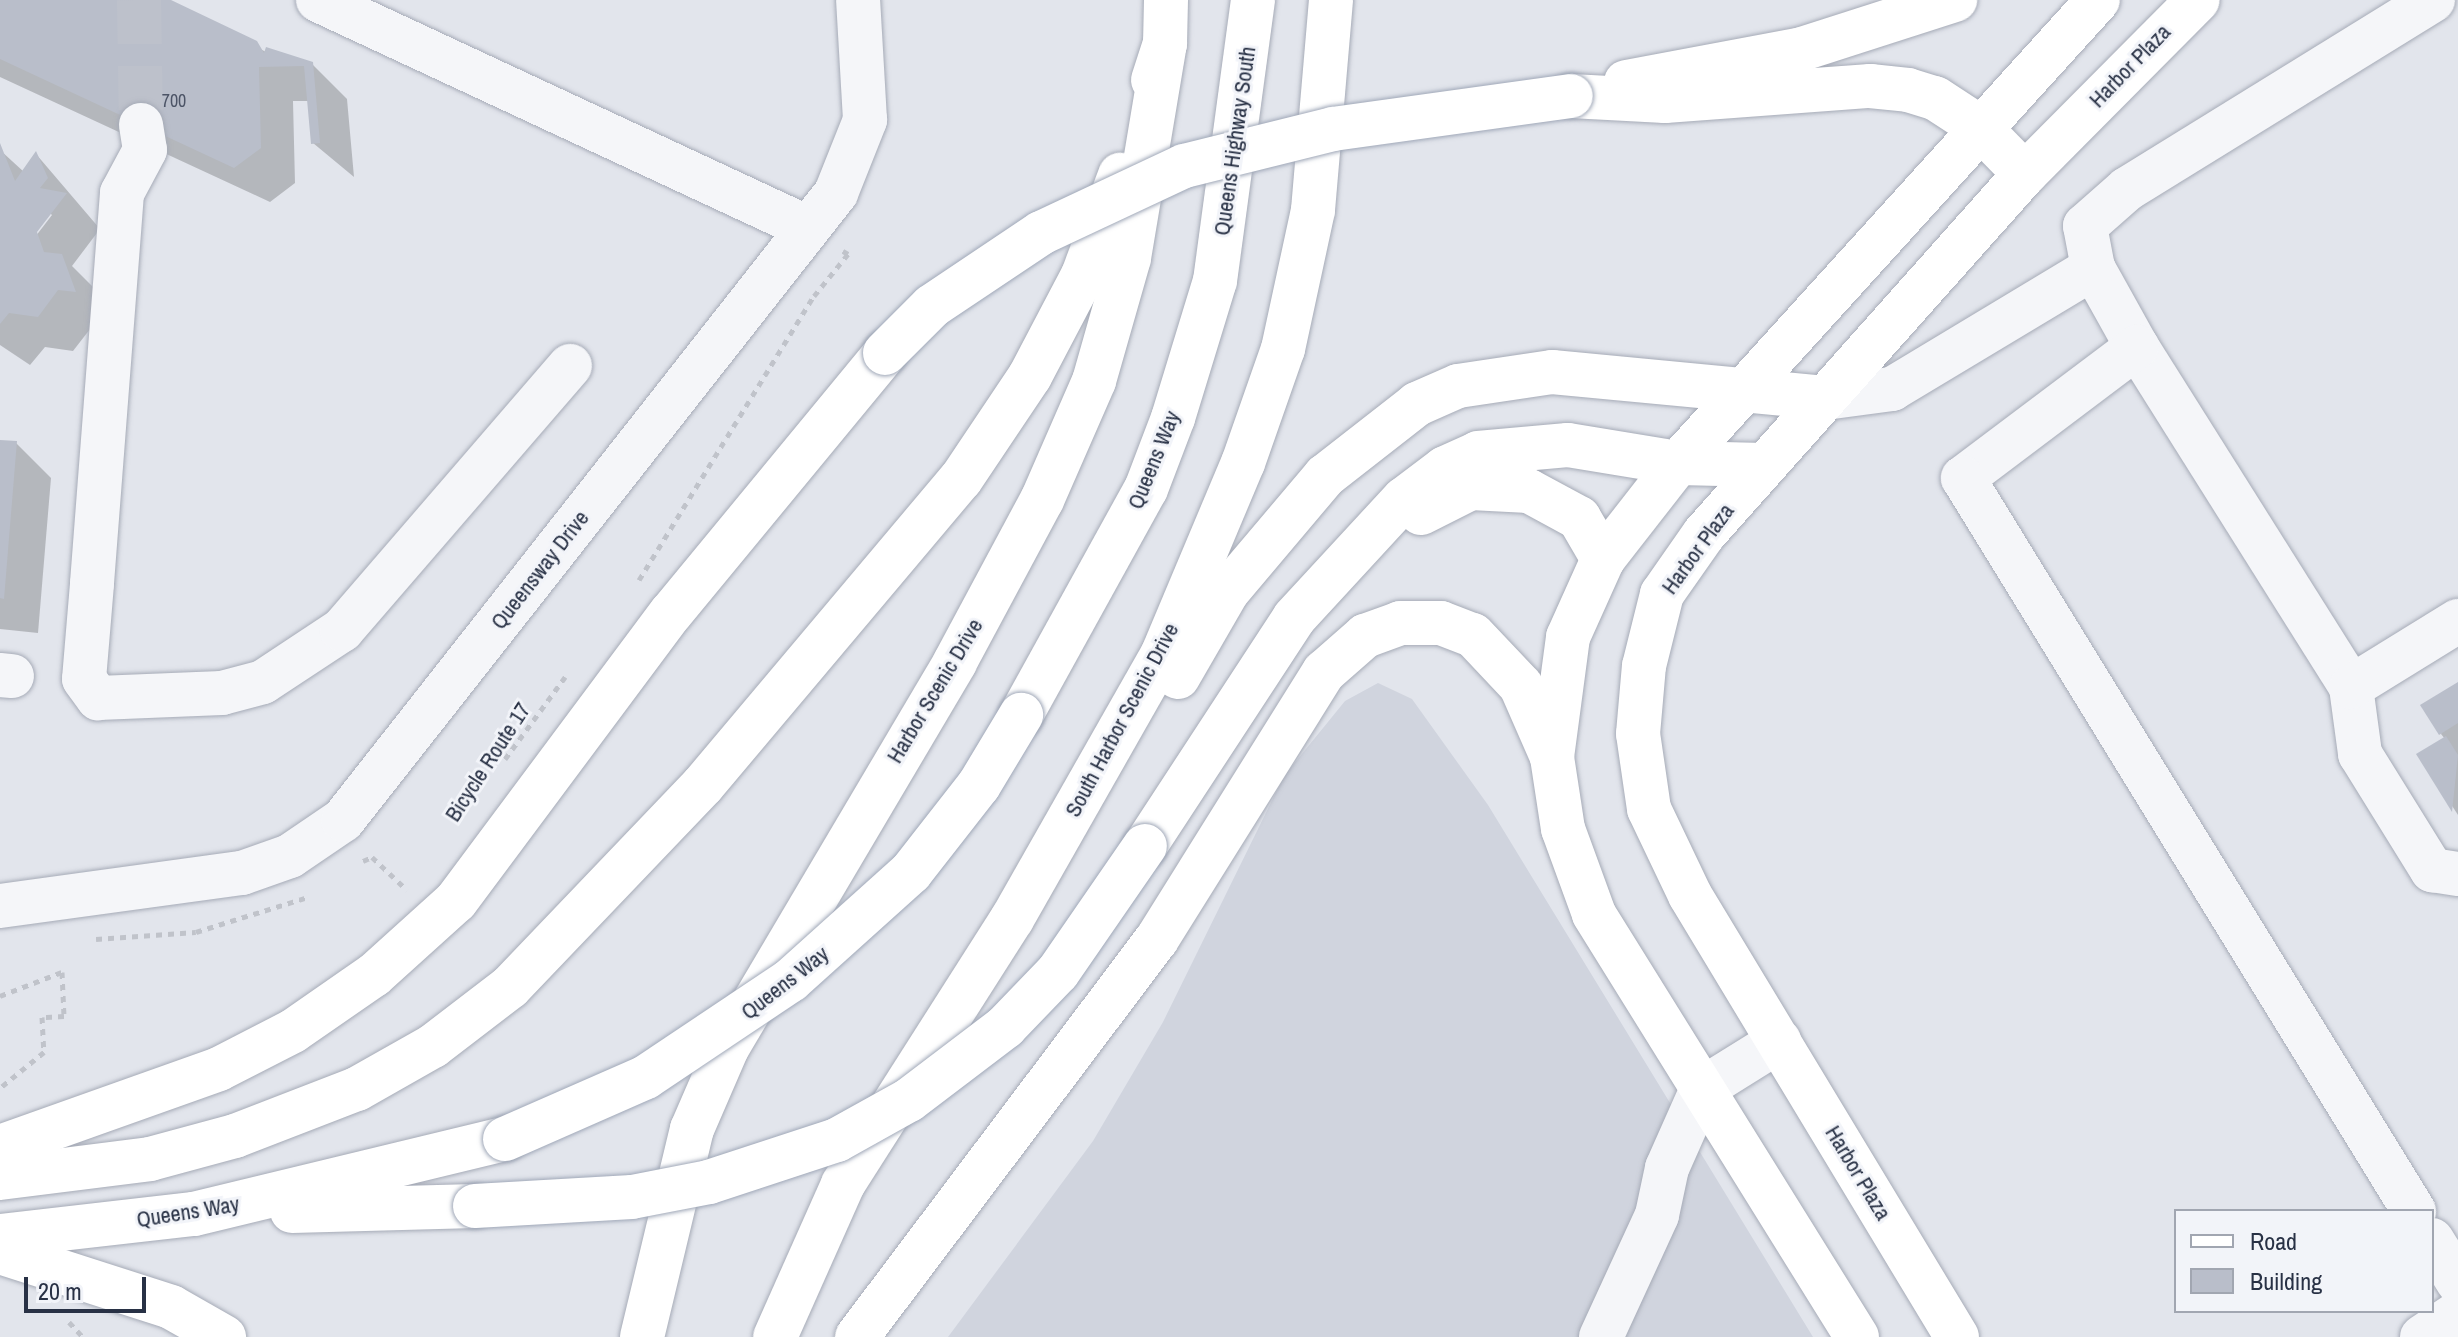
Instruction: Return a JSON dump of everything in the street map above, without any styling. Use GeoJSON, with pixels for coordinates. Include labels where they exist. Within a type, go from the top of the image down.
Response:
{"type":"FeatureCollection","features":[{"type":"Feature","properties":{"kind":"main road"},"geometry":{"type":"LineString","coordinates":[[0,1178],[150,1159],[357,1089],[455,1029],[582,919],[970,466],[1083,275],[1165,44],[1166,0]]}},
{"type":"Feature","properties":{"kind":"main road","name":"Queens Highway South"},"geometry":{"type":"LineString","coordinates":[[1215,281],[1253,0]]}},
{"type":"Feature","properties":{"kind":"main road","name":"South Harbor Scenic Drive"},"geometry":{"type":"LineString","coordinates":[[775,1337],[843,1184],[1012,919],[1163,653],[1283,349],[1313,210],[1331,0]]}},
{"type":"Feature","properties":{"kind":"main road"},"geometry":{"type":"LineString","coordinates":[[0,1147],[219,1069],[293,1031],[386,964],[456,901],[671,613],[885,353],[932,306],[1041,233],[1184,166],[1333,129],[1576,96],[1650,75],[1802,49],[1955,0]]}},
{"type":"Feature","properties":{"kind":"main road"},"geometry":{"type":"LineString","coordinates":[[1552,757],[1568,637],[1603,559],[1678,463],[1739,394],[1978,126],[2098,0]]}},
{"type":"Feature","properties":{"kind":"main road","name":"Harbor Plaza"},"geometry":{"type":"LineString","coordinates":[[1957,1337],[1690,895],[1649,809],[1638,734],[1644,666],[1662,594],[1765,465],[2025,174],[2198,0]]}},
{"type":"Feature","properties":{"kind":"main road","name":"Harbor Scenic Drive"},"geometry":{"type":"LineString","coordinates":[[643,1326],[692,1129],[727,1048],[955,662],[1042,500],[1094,381],[1129,258],[1165,44]]}},
{"type":"Feature","properties":{"kind":"main road"},"geometry":{"type":"LineString","coordinates":[[1576,96],[1665,101],[1870,86],[1935,98],[1978,126],[2025,174]]}},
{"type":"Feature","properties":{"kind":"main road","name":"Queens Way"},"geometry":{"type":"LineString","coordinates":[[0,1236],[194,1214],[505,1139],[646,1077],[791,980],[911,872],[979,785],[1146,489],[1215,281]]}},
{"type":"Feature","properties":{"kind":"main road"},"geometry":{"type":"LineString","coordinates":[[1012,919],[1127,766],[1227,592],[1325,476],[1381,429],[1417,404],[1497,375],[1552,372],[1739,394],[1825,398]]}},
{"type":"Feature","properties":{"kind":"main road"},"geometry":{"type":"LineString","coordinates":[[194,1214],[475,1206],[632,1197],[722,1178],[837,1140],[909,1100],[1005,1027],[1058,972],[1145,846],[1246,682],[1342,565],[1404,499],[1478,453],[1568,445],[1678,463],[1765,465]]}},
{"type":"Feature","properties":{"kind":"main road"},"geometry":{"type":"LineString","coordinates":[[1342,565],[1429,507],[1471,488],[1503,487],[1555,500],[1579,518],[1603,559]]}},
{"type":"Feature","properties":{"kind":"main road"},"geometry":{"type":"LineString","coordinates":[[857,1337],[1157,939],[1324,672],[1365,636],[1400,623],[1441,623],[1473,635],[1521,686],[1552,757],[1563,829],[1594,914],[1857,1337]]}},
{"type":"Feature","properties":{"kind":"main road"},"geometry":{"type":"LineString","coordinates":[[0,1252],[158,1302],[224,1337]]}},
{"type":"Feature","properties":{"kind":"street"},"geometry":{"type":"LineString","coordinates":[[318,0],[806,227]]}},
{"type":"Feature","properties":{"kind":"street","name":"Queensway Drive"},"geometry":{"type":"LineString","coordinates":[[0,906],[242,873],[290,856],[343,820],[806,227],[836,193],[865,120],[858,0]]}},
{"type":"Feature","properties":{"kind":"street"},"geometry":{"type":"LineString","coordinates":[[2433,0],[2127,189],[2085,226],[2093,268],[2137,347],[2351,687],[2360,754],[2432,870],[2458,874]]}},
{"type":"Feature","properties":{"kind":"street"},"geometry":{"type":"LineString","coordinates":[[141,125],[145,150],[122,193],[84,679],[98,698],[222,693],[263,682],[342,630],[570,366]]}},
{"type":"Feature","properties":{"kind":"street"},"geometry":{"type":"LineString","coordinates":[[1825,398],[1892,389],[2093,268]]}},
{"type":"Feature","properties":{"kind":"street"},"geometry":{"type":"LineString","coordinates":[[2137,347],[1963,478],[2413,1209]]}},
{"type":"Feature","properties":{"kind":"street"},"geometry":{"type":"LineString","coordinates":[[2351,687],[2458,621]]}},
{"type":"Feature","properties":{"kind":"street"},"geometry":{"type":"LineString","coordinates":[[1601,1337],[1657,1215],[1667,1168],[1702,1089],[1779,1041]]}},
{"type":"Feature","properties":{"kind":"street"},"geometry":{"type":"LineString","coordinates":[[2434,1243],[2458,1282]]}},
{"type":"Feature","properties":{"kind":"street"},"geometry":{"type":"LineString","coordinates":[[2422,1337],[2458,1313]]}},
{"type":"Feature","properties":{"kind":"path"},"geometry":{"type":"LineString","coordinates":[[633,588],[814,296],[848,254],[806,227]]}},
{"type":"Feature","properties":{"kind":"path","name":"Bicycle Route 17"},"geometry":{"type":"LineString","coordinates":[[498,772],[577,663]]}},
{"type":"Feature","properties":{"kind":"path"},"geometry":{"type":"LineString","coordinates":[[399,904],[420,885]]}},
{"type":"Feature","properties":{"kind":"path"},"geometry":{"type":"LineString","coordinates":[[0,996],[62,972],[64,1016],[42,1017],[44,1052],[0,1088]]}},
{"type":"Feature","properties":{"kind":"shaded area"},"geometry":{"type":"Polygon","coordinates":[[[1378,683],[1412,699],[1488,805],[1813,1337],[948,1337],[1093,1141],[1163,1022],[1284,776],[1345,701],[1378,683]]]}},
{"type":"Feature","properties":{"kind":"building"},"geometry":{"type":"Polygon","coordinates":[[[0,0],[171,0],[257,41],[264,53],[266,47],[313,62],[320,143],[311,144],[304,66],[259,67],[261,148],[234,168],[0,59],[0,0]]]}},
{"type":"Feature","properties":{"kind":"building"},"geometry":{"type":"Polygon","coordinates":[[[0,143],[15,181],[36,151],[48,178],[40,188],[67,193],[37,232],[44,252],[62,254],[76,292],[58,290],[38,317],[9,313],[0,324],[0,143]]]}},
{"type":"Feature","properties":{"kind":"building"},"geometry":{"type":"Polygon","coordinates":[[[0,440],[17,441],[4,599],[0,598],[0,440]]]}},
{"type":"Feature","properties":{"kind":"building"},"geometry":{"type":"Polygon","coordinates":[[[2458,682],[2458,723],[2439,735],[2420,705],[2458,682]]]}},
{"type":"Feature","properties":{"kind":"building"},"geometry":{"type":"Polygon","coordinates":[[[2446,736],[2458,755],[2452,812],[2416,754],[2446,736]]]}},
{"type":"Feature","properties":{"kind":"tunnel"},"geometry":{"type":"LineString","coordinates":[[139,0],[141,125]]}}]}
